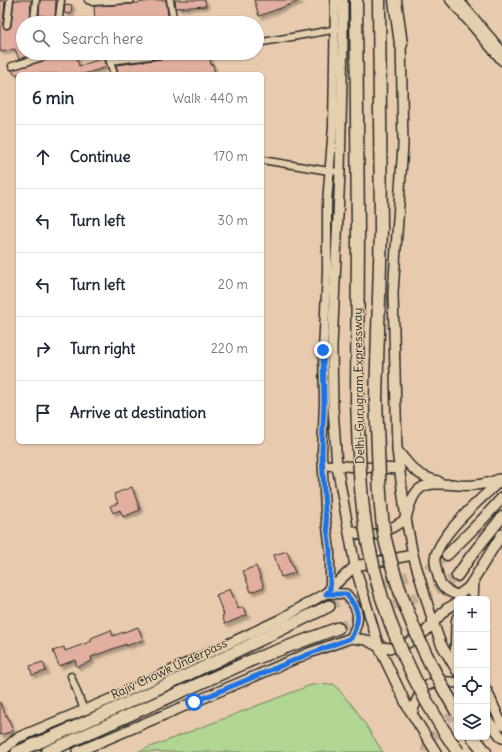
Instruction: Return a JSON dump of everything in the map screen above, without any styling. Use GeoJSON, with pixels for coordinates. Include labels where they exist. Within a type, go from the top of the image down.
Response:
{"type":"FeatureCollection","features":[{"type":"Feature","properties":{"kind":"highway","name":"Delhi-Gurugram Expressway"},"geometry":{"type":"LineString","coordinates":[[356,0],[358,234],[357,400],[362,500],[368,542],[378,587],[394,632],[415,681],[443,730],[458,752]]}},
{"type":"Feature","properties":{"kind":"highway","name":"Delhi-Gurugram Expressway"},"geometry":{"type":"LineString","coordinates":[[379,0],[381,230],[376,399],[380,497],[385,538],[397,582],[415,630],[435,673],[454,707]]}},
{"type":"Feature","properties":{"kind":"highway"},"geometry":{"type":"LineString","coordinates":[[394,0],[401,44]]}},
{"type":"Feature","properties":{"kind":"highway","name":"Rajiv Chowk Underpass"},"geometry":{"type":"LineString","coordinates":[[17,752],[91,721],[329,606]]}},
{"type":"Feature","properties":{"kind":"highway"},"geometry":{"type":"LineString","coordinates":[[48,752],[252,660],[338,628]]}},
{"type":"Feature","properties":{"kind":"main road"},"geometry":{"type":"LineString","coordinates":[[343,0],[339,29],[340,172],[332,348],[333,408],[337,466],[355,566],[379,647],[406,706],[412,713],[436,752]]}},
{"type":"Feature","properties":{"kind":"main road"},"geometry":{"type":"LineString","coordinates":[[401,0],[403,145],[394,294],[398,450],[406,519],[413,555],[441,644],[455,668]]}},
{"type":"Feature","properties":{"kind":"main road"},"geometry":{"type":"LineString","coordinates":[[398,450],[410,467],[426,478],[457,485]]}},
{"type":"Feature","properties":{"kind":"main road"},"geometry":{"type":"LineString","coordinates":[[323,465],[400,469]]}},
{"type":"Feature","properties":{"kind":"main road"},"geometry":{"type":"LineString","coordinates":[[349,529],[361,535],[386,531],[406,519],[410,502],[417,491],[424,485],[435,483],[476,485],[492,482],[502,478]]}},
{"type":"Feature","properties":{"kind":"main road"},"geometry":{"type":"LineString","coordinates":[[472,582],[458,595],[447,592],[439,582],[434,558],[441,545],[457,523],[502,478]]}},
{"type":"Feature","properties":{"kind":"main road"},"geometry":{"type":"LineString","coordinates":[[447,556],[502,498]]}},
{"type":"Feature","properties":{"kind":"main road"},"geometry":{"type":"LineString","coordinates":[[457,576],[502,517]]}},
{"type":"Feature","properties":{"kind":"main road"},"geometry":{"type":"LineString","coordinates":[[464,596],[502,534]]}},
{"type":"Feature","properties":{"kind":"main road"},"geometry":{"type":"LineString","coordinates":[[1,752],[17,738],[120,694],[281,619],[328,591],[355,566],[413,555]]}},
{"type":"Feature","properties":{"kind":"main road"},"geometry":{"type":"LineString","coordinates":[[472,582],[473,596]]}},
{"type":"Feature","properties":{"kind":"main road"},"geometry":{"type":"LineString","coordinates":[[328,591],[346,594],[356,605],[358,625],[351,638]]}},
{"type":"Feature","properties":{"kind":"main road"},"geometry":{"type":"LineString","coordinates":[[77,752],[309,654],[351,638],[366,640],[379,647],[392,648],[408,643],[425,632],[446,609],[454,605]]}},
{"type":"Feature","properties":{"kind":"main road"},"geometry":{"type":"LineString","coordinates":[[456,632],[456,668]]}},
{"type":"Feature","properties":{"kind":"main road"},"geometry":{"type":"LineString","coordinates":[[412,713],[417,698],[427,685],[442,681],[454,683]]}},
{"type":"Feature","properties":{"kind":"main road"},"geometry":{"type":"LineString","coordinates":[[490,698],[502,725]]}},
{"type":"Feature","properties":{"kind":"main road"},"geometry":{"type":"LineString","coordinates":[[490,723],[502,738]]}},
{"type":"Feature","properties":{"kind":"street"},"geometry":{"type":"LineString","coordinates":[[7,25],[10,0]]}},
{"type":"Feature","properties":{"kind":"street"},"geometry":{"type":"LineString","coordinates":[[34,16],[36,0]]}},
{"type":"Feature","properties":{"kind":"street"},"geometry":{"type":"LineString","coordinates":[[59,16],[61,0]]}},
{"type":"Feature","properties":{"kind":"street"},"geometry":{"type":"LineString","coordinates":[[88,0],[93,2],[131,0]]}},
{"type":"Feature","properties":{"kind":"street"},"geometry":{"type":"LineString","coordinates":[[170,0],[173,16]]}},
{"type":"Feature","properties":{"kind":"street"},"geometry":{"type":"LineString","coordinates":[[328,591],[330,550],[325,512],[323,465],[323,350],[327,273],[327,203],[339,29],[335,0]]}},
{"type":"Feature","properties":{"kind":"street"},"geometry":{"type":"LineString","coordinates":[[450,0],[502,61]]}},
{"type":"Feature","properties":{"kind":"street"},"geometry":{"type":"LineString","coordinates":[[460,0],[502,51]]}},
{"type":"Feature","properties":{"kind":"street"},"geometry":{"type":"LineString","coordinates":[[264,42],[339,29]]}},
{"type":"Feature","properties":{"kind":"street"},"geometry":{"type":"LineString","coordinates":[[12,66],[32,60]]}},
{"type":"Feature","properties":{"kind":"street"},"geometry":{"type":"LineString","coordinates":[[113,72],[110,61],[118,60]]}},
{"type":"Feature","properties":{"kind":"street"},"geometry":{"type":"LineString","coordinates":[[264,160],[340,172]]}},
{"type":"Feature","properties":{"kind":"street"},"geometry":{"type":"LineString","coordinates":[[70,676],[84,710]]}},
{"type":"Feature","properties":{"kind":"green space"},"geometry":{"type":"Polygon","coordinates":[[[334,684],[356,710],[383,752],[137,752],[311,685],[334,684]]]}},
{"type":"Feature","properties":{"kind":"building"},"geometry":{"type":"Polygon","coordinates":[[[0,0],[5,1],[3,25],[4,28],[7,29],[11,26],[14,0],[31,0],[30,16],[16,16],[16,52],[15,49],[1,52],[0,0]]]}},
{"type":"Feature","properties":{"kind":"building"},"geometry":{"type":"Polygon","coordinates":[[[40,0],[56,0],[55,16],[39,15],[40,0]]]}},
{"type":"Feature","properties":{"kind":"building"},"geometry":{"type":"Polygon","coordinates":[[[166,0],[168,16],[95,16],[94,6],[166,0]]]}},
{"type":"Feature","properties":{"kind":"building"},"geometry":{"type":"Polygon","coordinates":[[[175,0],[205,0],[206,6],[176,8],[175,0]]]}},
{"type":"Feature","properties":{"kind":"building"},"geometry":{"type":"Polygon","coordinates":[[[254,0],[300,0],[300,1],[259,16],[254,0]]]}},
{"type":"Feature","properties":{"kind":"building"},"geometry":{"type":"Polygon","coordinates":[[[65,4],[72,5],[71,14],[64,13],[65,4]]]}},
{"type":"Feature","properties":{"kind":"building"},"geometry":{"type":"Polygon","coordinates":[[[47,60],[77,60],[79,66],[98,60],[105,60],[107,67],[91,72],[16,72],[16,74],[14,74],[12,70],[47,60]]]}},
{"type":"Feature","properties":{"kind":"building"},"geometry":{"type":"Polygon","coordinates":[[[154,60],[210,60],[211,65],[213,64],[215,72],[118,72],[116,65],[154,60]]]}},
{"type":"Feature","properties":{"kind":"building"},"geometry":{"type":"Polygon","coordinates":[[[132,487],[140,510],[123,517],[120,510],[113,513],[110,506],[118,503],[114,494],[132,487]]]}},
{"type":"Feature","properties":{"kind":"building"},"geometry":{"type":"Polygon","coordinates":[[[287,551],[295,573],[281,577],[274,555],[287,551]]]}},
{"type":"Feature","properties":{"kind":"building"},"geometry":{"type":"Polygon","coordinates":[[[256,566],[264,587],[251,592],[243,571],[256,566]]]}},
{"type":"Feature","properties":{"kind":"building"},"geometry":{"type":"Polygon","coordinates":[[[230,589],[238,609],[243,607],[247,615],[225,624],[222,616],[224,615],[216,595],[230,589]]]}},
{"type":"Feature","properties":{"kind":"building"},"geometry":{"type":"Polygon","coordinates":[[[138,627],[143,640],[126,646],[126,644],[91,657],[92,661],[77,667],[75,660],[59,666],[53,651],[64,647],[65,651],[92,641],[91,638],[111,630],[113,636],[138,627]]]}},
{"type":"Feature","properties":{"kind":"building"},"geometry":{"type":"Polygon","coordinates":[[[43,662],[46,671],[32,675],[30,666],[43,662]]]}},
{"type":"Feature","properties":{"kind":"building"},"geometry":{"type":"Polygon","coordinates":[[[0,702],[13,731],[0,735],[0,702]]]}},
{"type":"Feature","properties":{"kind":"tunnel"},"geometry":{"type":"LineString","coordinates":[[329,606],[366,590],[426,570],[447,555]]}},
{"type":"Feature","properties":{"kind":"tunnel"},"geometry":{"type":"LineString","coordinates":[[338,628],[373,612],[432,592],[457,576]]}},
{"type":"Feature","properties":{"kind":"tunnel"},"geometry":{"type":"LineString","coordinates":[[425,752],[426,747],[444,721],[454,715]]}},
{"type":"Feature","properties":{"kind":"route"},"geometry":{"type":"LineString","coordinates":[[194,702],[351,638],[358,625],[356,605],[346,594],[326,594],[330,589],[330,550],[328,524],[325,512],[322,453],[324,402],[323,350]]}}]}
